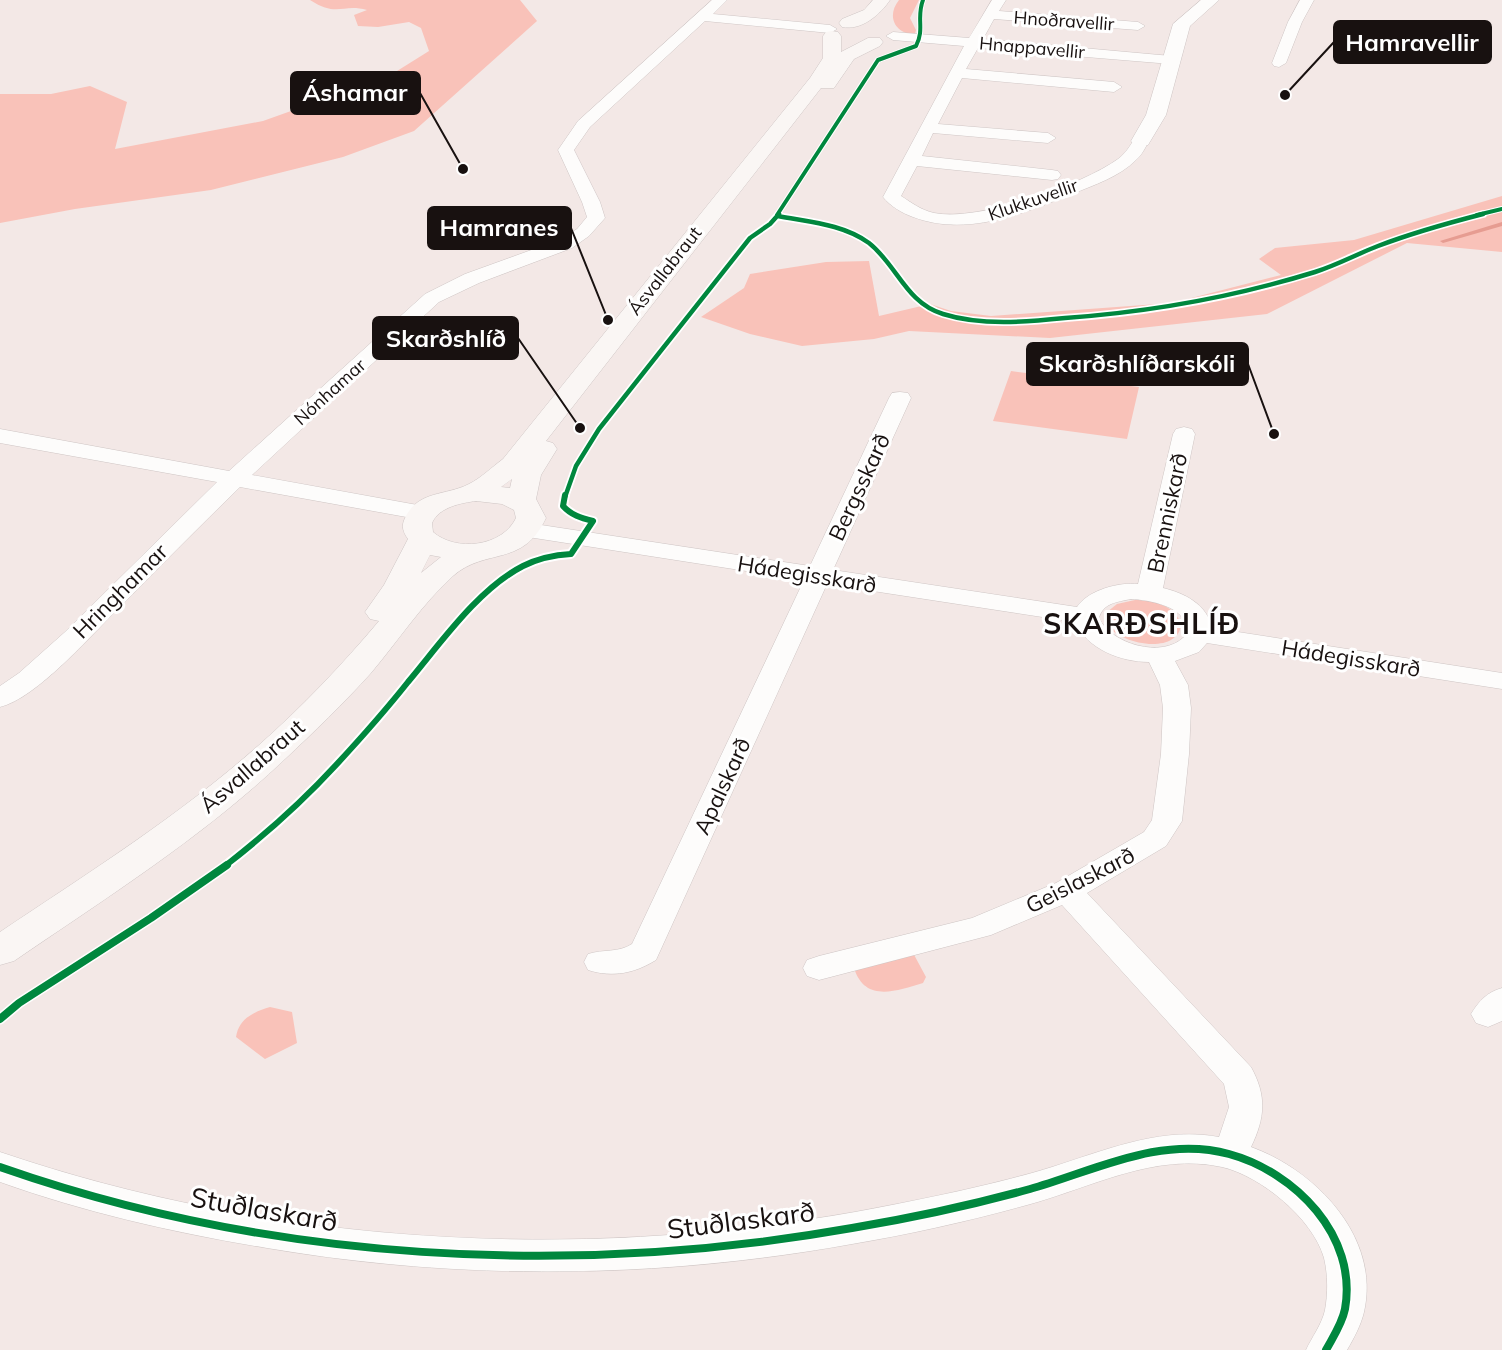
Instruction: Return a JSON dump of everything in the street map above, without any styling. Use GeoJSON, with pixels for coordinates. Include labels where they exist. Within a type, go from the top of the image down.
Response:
{"type":"FeatureCollection","features":[{"type":"Feature","properties":{"kind":"main road"},"geometry":{"type":"LineString","coordinates":[[836,30],[870,14],[882,0]]}},
{"type":"Feature","properties":{"kind":"main road"},"geometry":{"type":"LineString","coordinates":[[885,35],[887,12],[894,0]]}},
{"type":"Feature","properties":{"kind":"main road"},"geometry":{"type":"LineString","coordinates":[[836,30],[872,22],[885,35]]}},
{"type":"Feature","properties":{"kind":"main road","name":"Ásvallabraut"},"geometry":{"type":"LineString","coordinates":[[476,492],[513,465],[817,81],[832,58],[836,30]]}},
{"type":"Feature","properties":{"kind":"main road","name":"Ásvallabraut"},"geometry":{"type":"LineString","coordinates":[[525,516],[527,475],[553,435],[848,55],[885,35]]}},
{"type":"Feature","properties":{"kind":"main road"},"geometry":{"type":"LineString","coordinates":[[476,492],[493,492],[525,516],[508,545],[477,552],[445,550],[423,526],[444,499],[476,492]]}},
{"type":"Feature","properties":{"kind":"main road","name":"Ásvallabraut"},"geometry":{"type":"LineString","coordinates":[[0,928],[123,845],[202,787],[323,677],[372,624],[399,586],[423,526]]}},
{"type":"Feature","properties":{"kind":"main road","name":"Ásvallabraut"},"geometry":{"type":"LineString","coordinates":[[0,951],[130,863],[204,808],[271,753],[351,674],[426,585],[445,567],[477,552]]}},
{"type":"Feature","properties":{"kind":"street"},"geometry":{"type":"LineString","coordinates":[[702,17],[720,0]]}},
{"type":"Feature","properties":{"kind":"street","name":"Hnoðravellir"},"geometry":{"type":"LineString","coordinates":[[974,43],[999,0]]}},
{"type":"Feature","properties":{"kind":"street"},"geometry":{"type":"LineString","coordinates":[[1139,145],[1156,115],[1182,24],[1211,0]]}},
{"type":"Feature","properties":{"kind":"street"},"geometry":{"type":"LineString","coordinates":[[1279,63],[1295,22],[1307,0]]}},
{"type":"Feature","properties":{"kind":"street","name":"Hnoðravellir"},"geometry":{"type":"LineString","coordinates":[[991,15],[1138,27]]}},
{"type":"Feature","properties":{"kind":"street"},"geometry":{"type":"LineString","coordinates":[[702,17],[836,30]]}},
{"type":"Feature","properties":{"kind":"street","name":"Nónhamar"},"geometry":{"type":"LineString","coordinates":[[235,478],[432,298],[457,284],[563,246],[589,228],[596,218],[591,202],[566,150],[568,144],[584,124],[702,17]]}},
{"type":"Feature","properties":{"kind":"street","name":"Hnappavellir"},"geometry":{"type":"LineString","coordinates":[[885,35],[1171,60]]}},
{"type":"Feature","properties":{"kind":"street","name":"Klukkuvellir"},"geometry":{"type":"LineString","coordinates":[[974,43],[892,197],[908,208],[926,215],[974,219],[1008,212],[1085,182],[1133,155],[1139,145]]}},
{"type":"Feature","properties":{"kind":"street"},"geometry":{"type":"LineString","coordinates":[[957,73],[1114,87]]}},
{"type":"Feature","properties":{"kind":"street"},"geometry":{"type":"LineString","coordinates":[[927,128],[1048,138]]}},
{"type":"Feature","properties":{"kind":"street","name":"Klukkuvellir"},"geometry":{"type":"LineString","coordinates":[[911,160],[1052,176]]}},
{"type":"Feature","properties":{"kind":"street","name":"Bergsskarð"},"geometry":{"type":"LineString","coordinates":[[818,576],[900,398]]}},
{"type":"Feature","properties":{"kind":"street","name":"Brenniskarð"},"geometry":{"type":"LineString","coordinates":[[1149,592],[1184,434]]}},
{"type":"Feature","properties":{"kind":"street"},"geometry":{"type":"LineString","coordinates":[[0,436],[235,478],[423,526]]}},
{"type":"Feature","properties":{"kind":"street","name":"Hringhamar"},"geometry":{"type":"LineString","coordinates":[[0,699],[29,679],[74,638],[235,478]]}},
{"type":"Feature","properties":{"kind":"street","name":"Hádegisskarð"},"geometry":{"type":"LineString","coordinates":[[525,516],[818,576],[1086,616]]}},
{"type":"Feature","properties":{"kind":"street","name":"Apalskarð"},"geometry":{"type":"LineString","coordinates":[[600,962],[615,964],[630,962],[645,952],[818,576]]}},
{"type":"Feature","properties":{"kind":"street"},"geometry":{"type":"LineString","coordinates":[[1149,592],[1171,598],[1189,608],[1197,617],[1200,626],[1199,634],[1186,649],[1159,656],[1132,654],[1107,645],[1091,631],[1086,616],[1090,606],[1100,598],[1114,593],[1149,592]]}},
{"type":"Feature","properties":{"kind":"street","name":"Hádegisskarð"},"geometry":{"type":"LineString","coordinates":[[1199,634],[1502,681]]}},
{"type":"Feature","properties":{"kind":"street","name":"Geislaskarð"},"geometry":{"type":"LineString","coordinates":[[819,968],[980,927],[1067,891],[1155,840],[1167,820],[1177,708],[1174,685],[1159,656]]}},
{"type":"Feature","properties":{"kind":"street"},"geometry":{"type":"LineString","coordinates":[[1067,891],[1239,1077],[1245,1089],[1248,1112],[1229,1154]]}},
{"type":"Feature","properties":{"kind":"street","name":"Stuðlaskarð"},"geometry":{"type":"LineString","coordinates":[[0,1167],[74,1191],[217,1225],[352,1246],[556,1257],[699,1249],[847,1229],[943,1211],[1031,1188],[1148,1153],[1175,1148],[1229,1154],[1267,1171],[1295,1188],[1309,1201],[1337,1243],[1344,1264],[1347,1287],[1345,1309],[1337,1331],[1326,1350]]}},
{"type":"Feature","properties":{"kind":"shaded area"},"geometry":{"type":"Polygon","coordinates":[[[310,0],[520,0],[537,21],[414,131],[343,157],[211,190],[75,209],[0,223],[0,94],[51,94],[90,86],[127,102],[115,149],[263,121],[389,76],[429,51],[421,28],[409,22],[378,27],[358,26],[354,15],[367,10],[327,8],[310,0]]]}},
{"type":"Feature","properties":{"kind":"shaded area"},"geometry":{"type":"Polygon","coordinates":[[[899,0],[919,0],[910,18],[916,30],[915,34],[902,31],[895,23],[893,12],[899,0]]]}},
{"type":"Feature","properties":{"kind":"shaded area"},"geometry":{"type":"Polygon","coordinates":[[[1502,196],[1502,252],[1407,243],[1267,314],[1050,338],[909,331],[874,339],[802,346],[750,334],[701,317],[744,288],[750,274],[826,262],[869,261],[879,316],[930,304],[951,311],[991,316],[1172,303],[1281,275],[1259,259],[1275,248],[1354,240],[1502,196]]]}},
{"type":"Feature","properties":{"kind":"shaded area"},"geometry":{"type":"Polygon","coordinates":[[[1011,371],[1139,387],[1127,439],[993,421],[1011,371]]]}},
{"type":"Feature","properties":{"kind":"shaded area"},"geometry":{"type":"Polygon","coordinates":[[[1135,600],[1162,605],[1174,612],[1181,624],[1178,634],[1160,644],[1147,644],[1122,637],[1113,631],[1106,623],[1107,612],[1117,604],[1135,600]]]}},
{"type":"Feature","properties":{"kind":"shaded area"},"geometry":{"type":"Polygon","coordinates":[[[912,951],[926,977],[923,983],[913,986],[892,991],[874,990],[859,979],[854,968],[912,951]]]}},
{"type":"Feature","properties":{"kind":"shaded area"},"geometry":{"type":"Polygon","coordinates":[[[270,1007],[292,1012],[297,1043],[265,1059],[236,1037],[244,1020],[270,1007]]]}},
{"type":"Feature","properties":{"kind":"waterway"},"geometry":{"type":"LineString","coordinates":[[1443,241],[1502,224]]}},
{"type":"Feature","properties":{"kind":"cycle path"},"geometry":{"type":"LineString","coordinates":[[0,1019],[19,1003],[184,896],[247,849],[292,811],[321,781],[392,702],[448,633],[496,585],[521,567],[546,556],[571,554],[593,521],[580,518],[563,506],[572,475],[587,447],[750,238],[770,224],[786,205],[878,60],[916,46],[922,35],[918,13],[923,0]]}},
{"type":"Feature","properties":{"kind":"cycle path"},"geometry":{"type":"LineString","coordinates":[[778,216],[825,225],[858,236],[878,252],[909,292],[929,308],[942,314],[970,320],[1000,321],[1125,313],[1253,289],[1317,271],[1403,237],[1502,209]]}},
{"type":"Feature","properties":{"kind":"cycle path"},"geometry":{"type":"LineString","coordinates":[[0,1167],[66,1189],[134,1207],[313,1240],[416,1252],[542,1256],[667,1252],[791,1238],[875,1224],[986,1200],[1154,1152],[1205,1149],[1229,1154],[1253,1163],[1276,1176],[1298,1192],[1317,1211],[1332,1233],[1343,1257],[1347,1282],[1344,1315],[1326,1350]]}},
{"type":"Feature","properties":{"kind":"place","name":"Hamravellir"},"geometry":{"type":"Point","coordinates":[1285,95]}},
{"type":"Feature","properties":{"kind":"place","name":"Áshamar"},"geometry":{"type":"Point","coordinates":[463,169]}},
{"type":"Feature","properties":{"kind":"place","name":"Hamranes"},"geometry":{"type":"Point","coordinates":[608,320]}},
{"type":"Feature","properties":{"kind":"place","name":"Skarðshlíð"},"geometry":{"type":"Point","coordinates":[580,428]}},
{"type":"Feature","properties":{"kind":"place","name":"Skarðshlíðarskóli"},"geometry":{"type":"Point","coordinates":[1274,434]}},
{"type":"Feature","properties":{"kind":"district","name":"SKARÐSHLÍÐ"},"geometry":{"type":"Point","coordinates":[1142,624]}}]}
